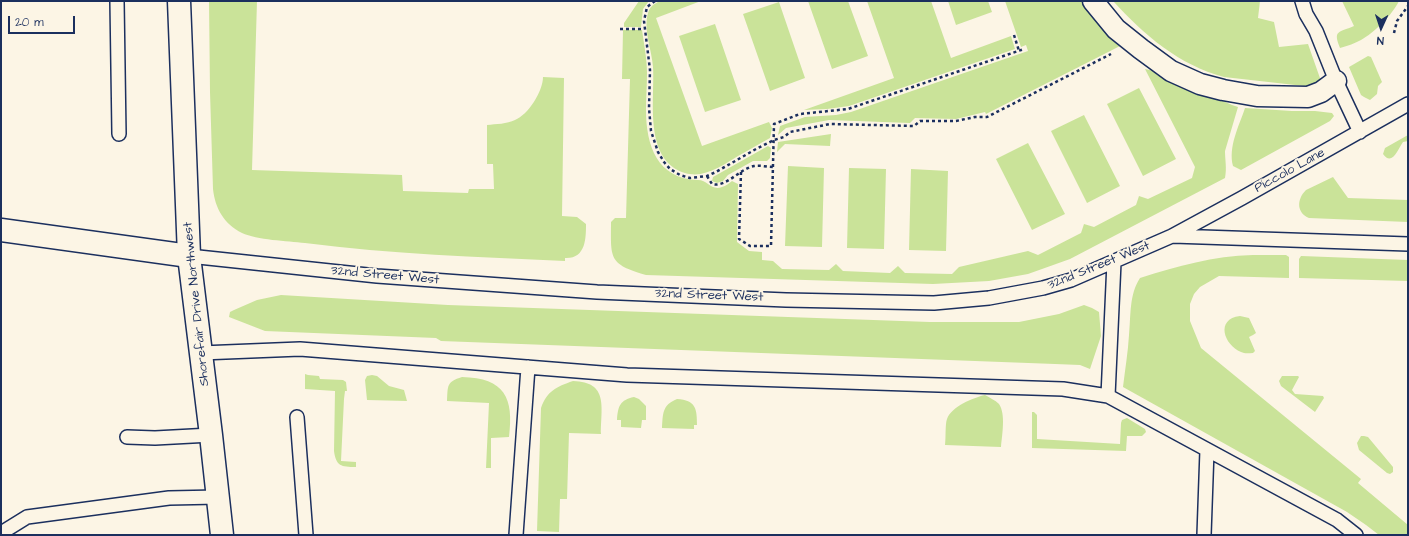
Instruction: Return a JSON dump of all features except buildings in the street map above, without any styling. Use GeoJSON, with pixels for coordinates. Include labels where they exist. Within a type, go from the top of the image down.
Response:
{"type":"FeatureCollection","features":[{"type":"Feature","properties":{"kind":"street","name":"Shorefair Drive Northwest"},"geometry":{"type":"LineString","coordinates":[[179,1],[189,256],[222,535]]}},
{"type":"Feature","properties":{"kind":"street"},"geometry":{"type":"LineString","coordinates":[[1093,1],[1116,29],[1133,43],[1171,71],[1200,84],[1257,96],[1308,97],[1321,92],[1336,81]]}},
{"type":"Feature","properties":{"kind":"street","name":"32nd Street West"},"geometry":{"type":"LineString","coordinates":[[1,230],[189,256]]}},
{"type":"Feature","properties":{"kind":"lane"},"geometry":{"type":"LineString","coordinates":[[117,1],[119,134]]}},
{"type":"Feature","properties":{"kind":"lane"},"geometry":{"type":"LineString","coordinates":[[1302,1],[1306,14],[1316,31],[1336,81],[1360,132]]}},
{"type":"Feature","properties":{"kind":"lane","name":"Piccolo Lane"},"geometry":{"type":"LineString","coordinates":[[1172,236],[1408,104]]}},
{"type":"Feature","properties":{"kind":"lane","name":"32nd Street West"},"geometry":{"type":"LineString","coordinates":[[189,256],[377,276],[597,292],[786,300],[934,303],[989,298],[1043,288],[1071,280],[1172,236],[1408,244]]}},
{"type":"Feature","properties":{"kind":"lane"},"geometry":{"type":"LineString","coordinates":[[1108,396],[1114,262]]}},
{"type":"Feature","properties":{"kind":"lane"},"geometry":{"type":"LineString","coordinates":[[201,353],[300,349],[627,375],[1063,389],[1108,396],[1337,520],[1356,535]]}},
{"type":"Feature","properties":{"kind":"lane"},"geometry":{"type":"LineString","coordinates":[[516,535],[528,367]]}},
{"type":"Feature","properties":{"kind":"lane"},"geometry":{"type":"LineString","coordinates":[[297,417],[306,535]]}},
{"type":"Feature","properties":{"kind":"lane"},"geometry":{"type":"LineString","coordinates":[[127,436],[155,438],[211,435]]}},
{"type":"Feature","properties":{"kind":"lane"},"geometry":{"type":"LineString","coordinates":[[1204,535],[1207,450]]}},
{"type":"Feature","properties":{"kind":"lane"},"geometry":{"type":"LineString","coordinates":[[1,534],[27,517],[169,498],[218,497]]}},
{"type":"Feature","properties":{"kind":"path"},"geometry":{"type":"LineString","coordinates":[[655,1],[647,8],[644,29],[650,70],[649,108],[651,131],[658,152],[670,169],[690,178],[707,176],[774,140],[784,137],[790,132],[830,124],[914,126],[920,121],[956,121],[975,117],[987,117],[1133,43]]}},
{"type":"Feature","properties":{"kind":"path"},"geometry":{"type":"LineString","coordinates":[[1394,33],[1397,21],[1408,6]]}},
{"type":"Feature","properties":{"kind":"path"},"geometry":{"type":"LineString","coordinates":[[620,29],[644,29]]}},
{"type":"Feature","properties":{"kind":"path"},"geometry":{"type":"LineString","coordinates":[[1014,35],[1019,50]]}},
{"type":"Feature","properties":{"kind":"path"},"geometry":{"type":"LineString","coordinates":[[741,172],[739,239],[750,246],[771,246],[774,124],[800,114],[848,109],[1024,49]]}},
{"type":"Feature","properties":{"kind":"path"},"geometry":{"type":"LineString","coordinates":[[707,176],[712,184],[717,185],[723,184],[733,176],[754,166],[773,167]]}},
{"type":"Feature","properties":{"kind":"green space"},"geometry":{"type":"Polygon","coordinates":[[[209,1],[257,1],[252,170],[402,175],[403,191],[468,193],[469,189],[494,189],[493,164],[487,164],[487,125],[501,124],[512,121],[525,113],[538,95],[543,77],[564,78],[562,216],[577,217],[586,224],[585,241],[581,251],[577,255],[565,258],[565,261],[435,255],[272,240],[242,233],[230,225],[218,209],[213,189],[209,1]]]}},
{"type":"Feature","properties":{"kind":"green space"},"geometry":{"type":"Polygon","coordinates":[[[639,1],[649,1],[643,9],[641,27],[624,27],[624,23],[639,1]]]}},
{"type":"Feature","properties":{"kind":"green space"},"geometry":{"type":"Polygon","coordinates":[[[660,1],[701,1],[656,18],[702,146],[769,122],[772,128],[770,138],[720,167],[706,173],[685,173],[672,166],[663,156],[657,142],[653,112],[653,67],[647,33],[647,20],[650,9],[654,4],[660,1]]]}},
{"type":"Feature","properties":{"kind":"green space"},"geometry":{"type":"Polygon","coordinates":[[[808,1],[848,1],[868,56],[832,69],[808,1]]]}},
{"type":"Feature","properties":{"kind":"green space"},"geometry":{"type":"Polygon","coordinates":[[[867,1],[931,1],[951,58],[1011,36],[1015,49],[849,106],[804,110],[894,78],[867,1]]]}},
{"type":"Feature","properties":{"kind":"green space"},"geometry":{"type":"Polygon","coordinates":[[[948,1],[988,1],[992,12],[956,25],[948,1]]]}},
{"type":"Feature","properties":{"kind":"green space"},"geometry":{"type":"Polygon","coordinates":[[[1005,1],[1084,1],[1122,45],[986,114],[985,112],[956,119],[915,118],[910,123],[829,120],[786,128],[778,135],[780,126],[805,117],[836,115],[851,112],[1028,51],[1026,45],[1021,47],[1005,1]]]}},
{"type":"Feature","properties":{"kind":"green space"},"geometry":{"type":"Polygon","coordinates":[[[1113,1],[1260,1],[1258,18],[1274,22],[1279,47],[1308,44],[1321,81],[1313,87],[1224,77],[1208,72],[1177,57],[1163,47],[1137,26],[1113,1]]]}},
{"type":"Feature","properties":{"kind":"green space"},"geometry":{"type":"Polygon","coordinates":[[[1342,1],[1399,1],[1383,23],[1372,33],[1359,41],[1340,48],[1337,38],[1338,33],[1354,26],[1342,1]]]}},
{"type":"Feature","properties":{"kind":"green space"},"geometry":{"type":"Polygon","coordinates":[[[779,2],[805,78],[770,91],[743,14],[779,2]]]}},
{"type":"Feature","properties":{"kind":"green space"},"geometry":{"type":"Polygon","coordinates":[[[715,24],[741,100],[705,112],[679,36],[715,24]]]}},
{"type":"Feature","properties":{"kind":"green space"},"geometry":{"type":"Polygon","coordinates":[[[623,30],[642,30],[647,68],[646,110],[648,136],[657,158],[664,167],[673,174],[684,178],[701,180],[715,188],[723,187],[732,181],[738,184],[737,242],[749,251],[762,252],[762,260],[773,261],[782,269],[829,270],[836,264],[843,271],[890,273],[898,266],[905,273],[952,274],[959,267],[1028,251],[1038,255],[1081,233],[1084,224],[1094,227],[1136,205],[1139,196],[1148,199],[1192,178],[1195,167],[1145,69],[1159,72],[1238,107],[1225,151],[1225,178],[1070,259],[1028,274],[989,281],[933,284],[646,275],[624,267],[618,263],[614,258],[611,244],[611,222],[615,218],[626,218],[630,79],[622,79],[623,30]]]}},
{"type":"Feature","properties":{"kind":"green space"},"geometry":{"type":"Polygon","coordinates":[[[1368,56],[1371,57],[1382,82],[1378,86],[1377,94],[1370,100],[1361,95],[1349,67],[1368,56]]]}},
{"type":"Feature","properties":{"kind":"green space"},"geometry":{"type":"Polygon","coordinates":[[[1139,88],[1176,159],[1143,176],[1107,104],[1139,88]]]}},
{"type":"Feature","properties":{"kind":"green space"},"geometry":{"type":"Polygon","coordinates":[[[1245,108],[1315,111],[1332,113],[1334,116],[1330,121],[1241,170],[1233,166],[1232,151],[1245,108]]]}},
{"type":"Feature","properties":{"kind":"green space"},"geometry":{"type":"Polygon","coordinates":[[[1084,115],[1120,186],[1087,203],[1051,131],[1084,115]]]}},
{"type":"Feature","properties":{"kind":"green space"},"geometry":{"type":"Polygon","coordinates":[[[831,134],[830,146],[785,144],[777,152],[778,142],[831,134]]]}},
{"type":"Feature","properties":{"kind":"green space"},"geometry":{"type":"Polygon","coordinates":[[[1408,135],[1408,141],[1403,142],[1394,156],[1389,159],[1386,158],[1383,154],[1385,148],[1408,135]]]}},
{"type":"Feature","properties":{"kind":"green space"},"geometry":{"type":"Polygon","coordinates":[[[1028,143],[1065,214],[1032,230],[996,159],[1028,143]]]}},
{"type":"Feature","properties":{"kind":"green space"},"geometry":{"type":"Polygon","coordinates":[[[768,146],[771,148],[770,158],[767,161],[753,161],[728,175],[723,181],[717,183],[712,181],[713,177],[768,146]]]}},
{"type":"Feature","properties":{"kind":"green space"},"geometry":{"type":"Polygon","coordinates":[[[788,166],[824,168],[822,247],[785,246],[788,166]]]}},
{"type":"Feature","properties":{"kind":"green space"},"geometry":{"type":"Polygon","coordinates":[[[849,168],[886,169],[884,249],[847,248],[849,168]]]}},
{"type":"Feature","properties":{"kind":"green space"},"geometry":{"type":"Polygon","coordinates":[[[911,169],[948,171],[946,251],[909,250],[911,169]]]}},
{"type":"Feature","properties":{"kind":"green space"},"geometry":{"type":"Polygon","coordinates":[[[1333,177],[1348,198],[1408,200],[1408,222],[1309,218],[1305,216],[1300,210],[1299,206],[1299,202],[1303,194],[1306,190],[1333,177]]]}},
{"type":"Feature","properties":{"kind":"green space"},"geometry":{"type":"Polygon","coordinates":[[[1286,255],[1289,257],[1289,278],[1219,276],[1200,287],[1194,294],[1190,304],[1190,321],[1201,348],[1361,479],[1358,483],[1408,525],[1408,535],[1379,535],[1347,512],[1123,387],[1132,298],[1140,278],[1196,262],[1224,257],[1286,255]]]}},
{"type":"Feature","properties":{"kind":"green space"},"geometry":{"type":"Polygon","coordinates":[[[1301,256],[1408,260],[1408,281],[1299,278],[1299,259],[1301,256]]]}},
{"type":"Feature","properties":{"kind":"green space"},"geometry":{"type":"Polygon","coordinates":[[[281,295],[448,305],[930,322],[1019,322],[1059,314],[1084,305],[1099,312],[1101,336],[1090,369],[1080,365],[441,341],[436,338],[265,331],[229,317],[230,312],[257,300],[281,295]]]}},
{"type":"Feature","properties":{"kind":"green space"},"geometry":{"type":"Polygon","coordinates":[[[1240,316],[1249,318],[1256,333],[1249,337],[1255,351],[1253,353],[1241,352],[1235,349],[1227,338],[1225,327],[1227,322],[1232,318],[1240,316]]]}},
{"type":"Feature","properties":{"kind":"green space"},"geometry":{"type":"Polygon","coordinates":[[[305,374],[319,376],[320,379],[343,380],[346,382],[347,391],[345,391],[344,399],[341,461],[356,462],[356,467],[340,465],[336,460],[334,451],[335,391],[305,389],[305,374]]]}},
{"type":"Feature","properties":{"kind":"green space"},"geometry":{"type":"Polygon","coordinates":[[[367,376],[377,376],[389,386],[404,390],[407,401],[367,400],[365,380],[367,376]]]}},
{"type":"Feature","properties":{"kind":"green space"},"geometry":{"type":"Polygon","coordinates":[[[1282,376],[1299,377],[1292,390],[1295,394],[1323,396],[1324,398],[1315,412],[1281,386],[1279,381],[1282,376]]]}},
{"type":"Feature","properties":{"kind":"green space"},"geometry":{"type":"Polygon","coordinates":[[[462,377],[477,378],[488,381],[497,386],[504,393],[508,401],[510,411],[509,437],[491,438],[491,468],[486,468],[489,403],[447,401],[450,383],[462,377]]]}},
{"type":"Feature","properties":{"kind":"green space"},"geometry":{"type":"Polygon","coordinates":[[[573,381],[585,382],[593,386],[598,391],[602,406],[601,434],[569,433],[567,499],[560,499],[559,532],[537,531],[541,408],[546,397],[553,390],[573,381]]]}},
{"type":"Feature","properties":{"kind":"green space"},"geometry":{"type":"Polygon","coordinates":[[[985,395],[999,404],[1001,408],[1003,425],[1001,447],[945,445],[946,421],[953,410],[963,403],[985,395]]]}},
{"type":"Feature","properties":{"kind":"green space"},"geometry":{"type":"Polygon","coordinates":[[[634,397],[639,399],[646,406],[646,420],[642,420],[641,428],[621,427],[621,420],[617,420],[619,407],[629,398],[634,397]]]}},
{"type":"Feature","properties":{"kind":"green space"},"geometry":{"type":"Polygon","coordinates":[[[677,399],[688,401],[694,406],[697,414],[697,425],[694,425],[694,429],[662,428],[664,410],[668,404],[677,399]]]}},
{"type":"Feature","properties":{"kind":"green space"},"geometry":{"type":"Polygon","coordinates":[[[1032,412],[1037,415],[1037,439],[1120,444],[1121,423],[1122,420],[1127,418],[1145,429],[1146,432],[1142,436],[1127,436],[1126,451],[1032,448],[1032,412]]]}},
{"type":"Feature","properties":{"kind":"green space"},"geometry":{"type":"Polygon","coordinates":[[[1361,436],[1368,437],[1393,467],[1393,472],[1390,474],[1387,473],[1359,450],[1357,443],[1361,436]]]}}]}
